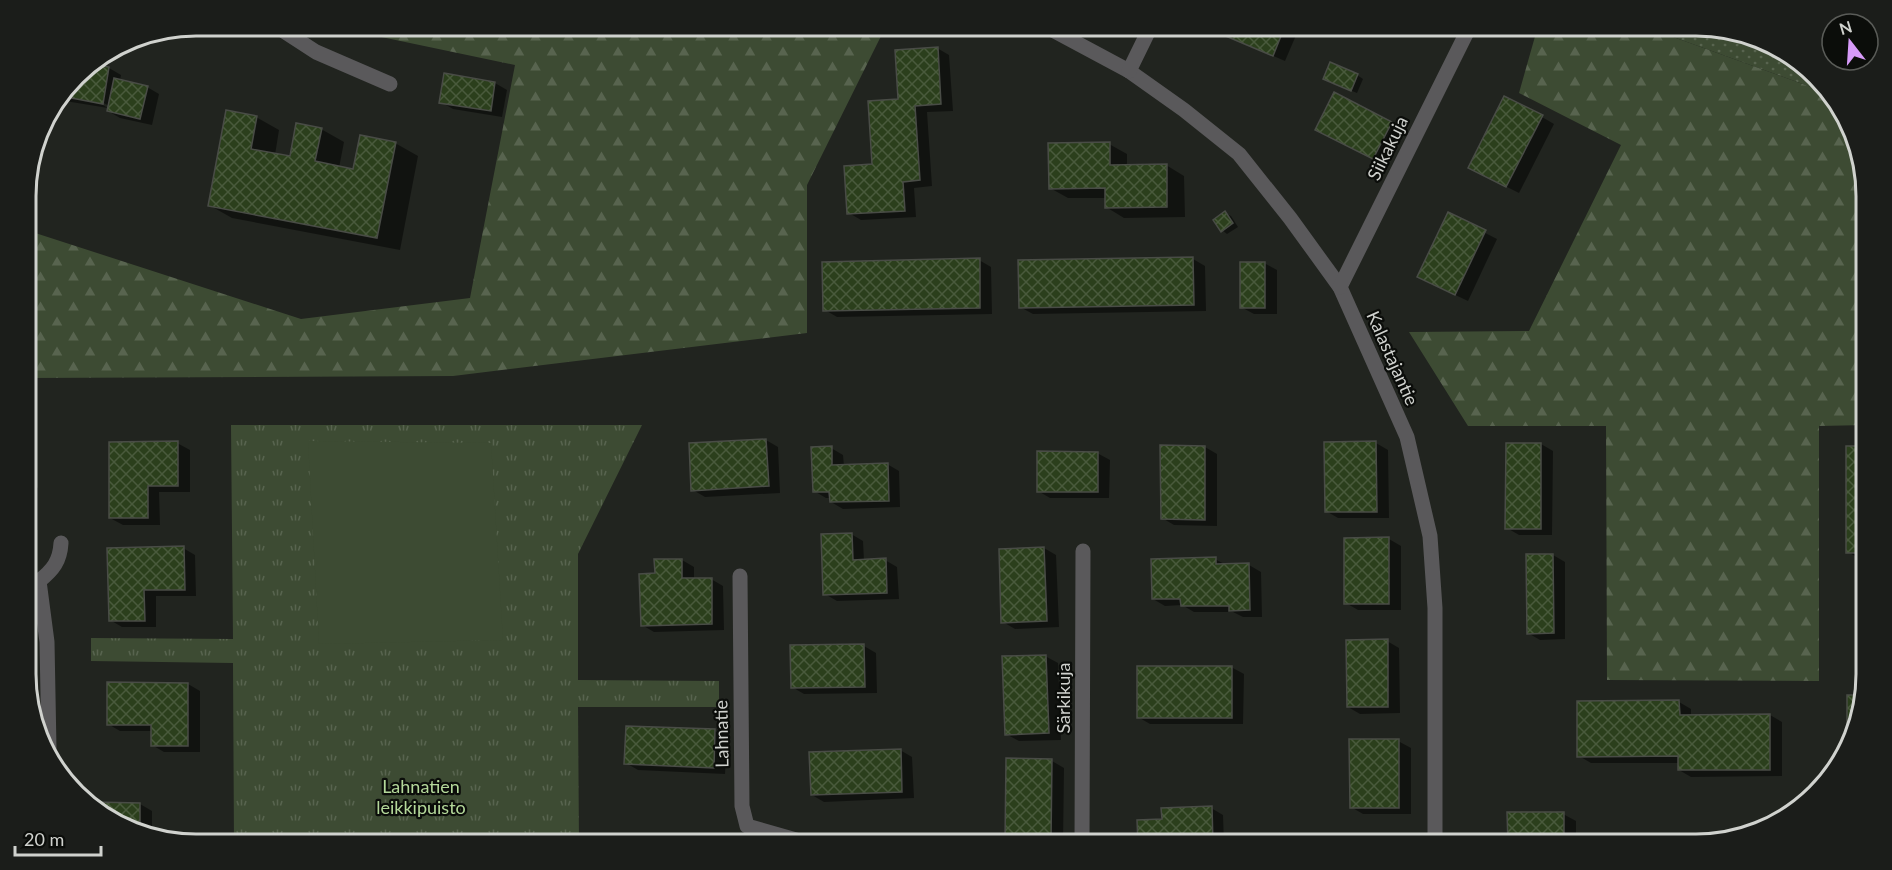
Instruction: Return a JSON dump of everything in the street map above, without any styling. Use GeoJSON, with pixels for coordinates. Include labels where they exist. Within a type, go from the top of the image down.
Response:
{"type":"FeatureCollection","features":[{"type":"Feature","properties":{"kind":"street"},"geometry":{"type":"LineString","coordinates":[[291,36],[316,52],[390,84]]}},
{"type":"Feature","properties":{"kind":"street","name":"Kalastajantie"},"geometry":{"type":"LineString","coordinates":[[1064,36],[1129,71],[1184,110],[1239,154],[1290,218],[1340,287],[1407,437],[1430,536],[1435,608],[1435,834]]}},
{"type":"Feature","properties":{"kind":"street"},"geometry":{"type":"LineString","coordinates":[[1129,71],[1146,36]]}},
{"type":"Feature","properties":{"kind":"street","name":"Siikakuja"},"geometry":{"type":"LineString","coordinates":[[1340,287],[1465,36]]}},
{"type":"Feature","properties":{"kind":"street"},"geometry":{"type":"LineString","coordinates":[[36,576],[53,569],[60,555],[62,543]]}},
{"type":"Feature","properties":{"kind":"street","name":"Särkikuja"},"geometry":{"type":"LineString","coordinates":[[1082,834],[1083,551]]}},
{"type":"Feature","properties":{"kind":"street","name":"Lahnatie"},"geometry":{"type":"LineString","coordinates":[[740,576],[742,806],[747,826],[775,834]]}},
{"type":"Feature","properties":{"kind":"street"},"geometry":{"type":"LineString","coordinates":[[36,592],[46,642],[49,736]]}},
{"type":"Feature","properties":{"kind":"green space"},"geometry":{"type":"Polygon","coordinates":[[[377,36],[881,36],[807,185],[807,333],[453,376],[36,378],[36,233],[301,319],[470,298],[515,65],[377,36]]]}},
{"type":"Feature","properties":{"kind":"green space"},"geometry":{"type":"Polygon","coordinates":[[[1535,36],[1671,36],[1814,88],[1835,116],[1851,154],[1855,175],[1856,425],[1819,426],[1819,681],[1607,680],[1606,426],[1468,426],[1409,332],[1529,331],[1621,145],[1519,93],[1535,36]]]}},
{"type":"Feature","properties":{"kind":"green space"},"geometry":{"type":"Polygon","coordinates":[[[1671,36],[1717,37],[1738,41],[1776,57],[1794,69],[1814,88],[1671,36]]]}},
{"type":"Feature","properties":{"kind":"green space","name":"Lahnatien leikkipuisto"},"geometry":{"type":"Polygon","coordinates":[[[231,425],[642,425],[578,554],[578,680],[719,681],[719,707],[578,707],[579,834],[234,834],[233,663],[91,661],[91,638],[233,639],[231,425]]]}},
{"type":"Feature","properties":{"kind":"green space"},"geometry":{"type":"Polygon","coordinates":[[[308,441],[491,443],[503,640],[319,644],[308,441]]]}},
{"type":"Feature","properties":{"kind":"building"},"geometry":{"type":"Polygon","coordinates":[[[1226,36],[1281,36],[1273,56],[1226,36]]]}},
{"type":"Feature","properties":{"kind":"building"},"geometry":{"type":"Polygon","coordinates":[[[938,47],[941,104],[915,106],[920,180],[903,182],[905,211],[847,214],[844,166],[872,164],[868,101],[898,99],[895,50],[938,47]]]}},
{"type":"Feature","properties":{"kind":"building"},"geometry":{"type":"Polygon","coordinates":[[[1330,62],[1358,74],[1351,91],[1323,79],[1330,62]]]}},
{"type":"Feature","properties":{"kind":"building"},"geometry":{"type":"Polygon","coordinates":[[[103,66],[109,67],[103,104],[69,98],[103,66]]]}},
{"type":"Feature","properties":{"kind":"building"},"geometry":{"type":"Polygon","coordinates":[[[444,73],[495,82],[491,111],[439,103],[444,73]]]}},
{"type":"Feature","properties":{"kind":"building"},"geometry":{"type":"Polygon","coordinates":[[[114,78],[148,86],[140,119],[107,111],[114,78]]]}},
{"type":"Feature","properties":{"kind":"building"},"geometry":{"type":"Polygon","coordinates":[[[1334,92],[1392,122],[1373,159],[1315,130],[1334,92]]]}},
{"type":"Feature","properties":{"kind":"building"},"geometry":{"type":"Polygon","coordinates":[[[1504,96],[1543,115],[1506,187],[1468,168],[1504,96]]]}},
{"type":"Feature","properties":{"kind":"building"},"geometry":{"type":"Polygon","coordinates":[[[226,110],[257,116],[251,149],[290,156],[296,123],[322,128],[315,161],[353,169],[360,135],[396,142],[377,238],[208,206],[226,110]]]}},
{"type":"Feature","properties":{"kind":"building"},"geometry":{"type":"Polygon","coordinates":[[[1110,142],[1110,165],[1167,164],[1167,207],[1105,208],[1105,188],[1049,189],[1048,143],[1110,142]]]}},
{"type":"Feature","properties":{"kind":"building"},"geometry":{"type":"Polygon","coordinates":[[[1225,211],[1233,223],[1221,232],[1213,220],[1225,211]]]}},
{"type":"Feature","properties":{"kind":"building"},"geometry":{"type":"Polygon","coordinates":[[[1448,212],[1486,230],[1455,295],[1417,277],[1448,212]]]}},
{"type":"Feature","properties":{"kind":"building"},"geometry":{"type":"Polygon","coordinates":[[[1193,257],[1194,305],[1019,308],[1018,260],[1193,257]]]}},
{"type":"Feature","properties":{"kind":"building"},"geometry":{"type":"Polygon","coordinates":[[[980,258],[980,308],[823,311],[822,262],[980,258]]]}},
{"type":"Feature","properties":{"kind":"building"},"geometry":{"type":"Polygon","coordinates":[[[1240,262],[1265,262],[1265,308],[1240,308],[1240,262]]]}},
{"type":"Feature","properties":{"kind":"building"},"geometry":{"type":"Polygon","coordinates":[[[766,439],[769,486],[691,491],[689,443],[766,439]]]}},
{"type":"Feature","properties":{"kind":"building"},"geometry":{"type":"Polygon","coordinates":[[[178,441],[178,486],[148,486],[148,518],[109,518],[109,442],[178,441]]]}},
{"type":"Feature","properties":{"kind":"building"},"geometry":{"type":"Polygon","coordinates":[[[1376,441],[1377,512],[1325,512],[1324,442],[1376,441]]]}},
{"type":"Feature","properties":{"kind":"building"},"geometry":{"type":"Polygon","coordinates":[[[1506,443],[1541,443],[1541,529],[1505,529],[1506,443]]]}},
{"type":"Feature","properties":{"kind":"building"},"geometry":{"type":"Polygon","coordinates":[[[1160,445],[1205,446],[1205,520],[1161,519],[1160,445]]]}},
{"type":"Feature","properties":{"kind":"building"},"geometry":{"type":"Polygon","coordinates":[[[832,446],[832,465],[888,463],[889,501],[830,502],[829,492],[813,492],[811,447],[832,446]]]}},
{"type":"Feature","properties":{"kind":"building"},"geometry":{"type":"Polygon","coordinates":[[[1846,446],[1856,446],[1856,553],[1846,553],[1846,446]]]}},
{"type":"Feature","properties":{"kind":"building"},"geometry":{"type":"Polygon","coordinates":[[[1037,451],[1098,452],[1098,492],[1037,492],[1037,451]]]}},
{"type":"Feature","properties":{"kind":"building"},"geometry":{"type":"Polygon","coordinates":[[[852,533],[853,560],[886,558],[887,593],[823,595],[821,534],[852,533]]]}},
{"type":"Feature","properties":{"kind":"building"},"geometry":{"type":"Polygon","coordinates":[[[1389,537],[1389,604],[1344,604],[1344,538],[1389,537]]]}},
{"type":"Feature","properties":{"kind":"building"},"geometry":{"type":"Polygon","coordinates":[[[184,546],[185,590],[144,590],[145,621],[109,621],[107,548],[184,546]]]}},
{"type":"Feature","properties":{"kind":"building"},"geometry":{"type":"Polygon","coordinates":[[[1044,547],[1047,621],[1001,623],[999,549],[1044,547]]]}},
{"type":"Feature","properties":{"kind":"building"},"geometry":{"type":"Polygon","coordinates":[[[1526,554],[1553,554],[1554,633],[1527,634],[1526,554]]]}},
{"type":"Feature","properties":{"kind":"building"},"geometry":{"type":"Polygon","coordinates":[[[1216,557],[1216,564],[1249,563],[1250,610],[1229,611],[1229,606],[1181,606],[1180,599],[1152,599],[1151,559],[1216,557]]]}},
{"type":"Feature","properties":{"kind":"building"},"geometry":{"type":"Polygon","coordinates":[[[654,559],[682,559],[682,578],[712,578],[712,624],[641,626],[639,574],[655,573],[654,559]]]}},
{"type":"Feature","properties":{"kind":"building"},"geometry":{"type":"Polygon","coordinates":[[[1388,639],[1388,707],[1347,707],[1346,640],[1388,639]]]}},
{"type":"Feature","properties":{"kind":"building"},"geometry":{"type":"Polygon","coordinates":[[[864,644],[865,687],[791,688],[790,645],[864,644]]]}},
{"type":"Feature","properties":{"kind":"building"},"geometry":{"type":"Polygon","coordinates":[[[1046,655],[1049,733],[1005,735],[1002,656],[1046,655]]]}},
{"type":"Feature","properties":{"kind":"building"},"geometry":{"type":"Polygon","coordinates":[[[1137,666],[1232,666],[1232,718],[1137,718],[1137,666]]]}},
{"type":"Feature","properties":{"kind":"building"},"geometry":{"type":"Polygon","coordinates":[[[107,682],[188,683],[188,746],[151,746],[151,725],[107,725],[107,682]]]}},
{"type":"Feature","properties":{"kind":"building"},"geometry":{"type":"Polygon","coordinates":[[[1847,695],[1855,695],[1851,716],[1847,727],[1847,695]]]}},
{"type":"Feature","properties":{"kind":"building"},"geometry":{"type":"Polygon","coordinates":[[[1679,700],[1680,715],[1770,714],[1770,770],[1678,770],[1678,756],[1577,757],[1577,701],[1679,700]]]}},
{"type":"Feature","properties":{"kind":"building"},"geometry":{"type":"Polygon","coordinates":[[[626,726],[715,729],[714,768],[624,764],[626,726]]]}},
{"type":"Feature","properties":{"kind":"building"},"geometry":{"type":"Polygon","coordinates":[[[1349,739],[1399,739],[1399,808],[1350,808],[1349,739]]]}},
{"type":"Feature","properties":{"kind":"building"},"geometry":{"type":"Polygon","coordinates":[[[901,749],[902,792],[811,795],[809,752],[901,749]]]}},
{"type":"Feature","properties":{"kind":"building"},"geometry":{"type":"Polygon","coordinates":[[[1006,758],[1052,759],[1051,834],[1005,834],[1006,758]]]}},
{"type":"Feature","properties":{"kind":"building"},"geometry":{"type":"Polygon","coordinates":[[[100,802],[140,803],[140,824],[100,802]]]}},
{"type":"Feature","properties":{"kind":"building"},"geometry":{"type":"Polygon","coordinates":[[[1212,806],[1213,834],[1138,834],[1137,820],[1162,819],[1161,808],[1212,806]]]}},
{"type":"Feature","properties":{"kind":"building"},"geometry":{"type":"Polygon","coordinates":[[[1507,812],[1564,812],[1564,834],[1508,834],[1507,812]]]}}]}
